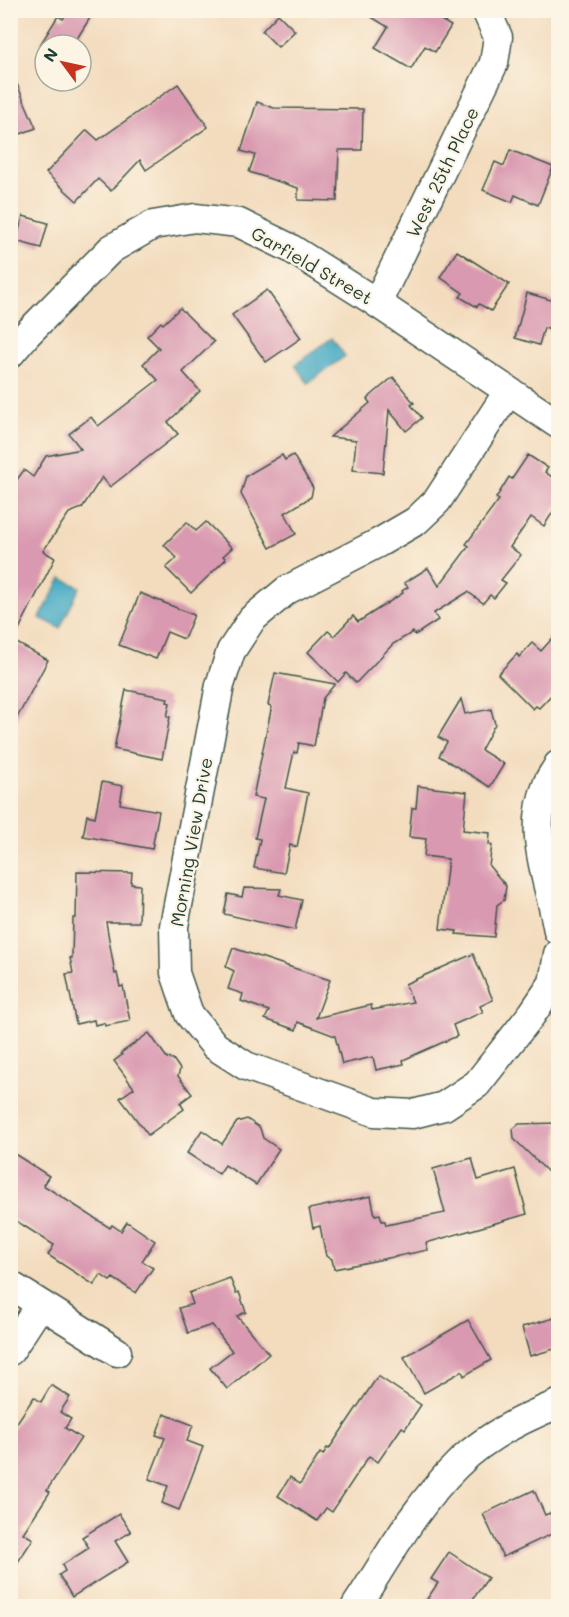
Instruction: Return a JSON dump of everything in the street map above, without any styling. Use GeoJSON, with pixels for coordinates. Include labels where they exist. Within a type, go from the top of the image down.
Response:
{"type":"FeatureCollection","features":[{"type":"Feature","properties":{"kind":"street","name":"West 25th Place"},"geometry":{"type":"LineString","coordinates":[[376,303],[494,63],[498,38],[486,10]]}},
{"type":"Feature","properties":{"kind":"street","name":"Garfield Street"},"geometry":{"type":"LineString","coordinates":[[10,354],[111,249],[153,225],[195,218],[239,223],[290,248],[558,424]]}},
{"type":"Feature","properties":{"kind":"street","name":"Morning View Drive"},"geometry":{"type":"LineString","coordinates":[[508,392],[437,501],[416,520],[380,542],[287,590],[252,619],[231,651],[220,685],[174,926],[175,974],[189,1014],[215,1046],[246,1066],[374,1112],[413,1114],[444,1106],[477,1084],[532,1014],[553,983],[558,954]]}},
{"type":"Feature","properties":{"kind":"street"},"geometry":{"type":"LineString","coordinates":[[558,765],[546,786],[537,825],[540,858],[554,901],[558,931]]}},
{"type":"Feature","properties":{"kind":"street"},"geometry":{"type":"LineString","coordinates":[[10,1285],[117,1352]]}},
{"type":"Feature","properties":{"kind":"street"},"geometry":{"type":"LineString","coordinates":[[10,1351],[40,1305]]}},
{"type":"Feature","properties":{"kind":"street"},"geometry":{"type":"LineString","coordinates":[[356,1606],[425,1502],[458,1464],[494,1436],[534,1413],[558,1404]]}},
{"type":"Feature","properties":{"kind":"water"},"geometry":{"type":"Polygon","coordinates":[[[332,338],[345,356],[308,383],[295,365],[332,338]]]}},
{"type":"Feature","properties":{"kind":"water"},"geometry":{"type":"Polygon","coordinates":[[[61,578],[80,587],[60,628],[40,618],[61,578]]]}},
{"type":"Feature","properties":{"kind":"building"},"geometry":{"type":"Polygon","coordinates":[[[69,10],[95,10],[81,33],[47,33],[58,16],[63,19],[69,10]]]}},
{"type":"Feature","properties":{"kind":"building"},"geometry":{"type":"Polygon","coordinates":[[[360,10],[424,10],[451,26],[435,52],[425,46],[411,69],[375,48],[388,27],[360,10]]]}},
{"type":"Feature","properties":{"kind":"building"},"geometry":{"type":"Polygon","coordinates":[[[278,14],[295,31],[278,47],[262,31],[278,14]]]}},
{"type":"Feature","properties":{"kind":"building"},"geometry":{"type":"Polygon","coordinates":[[[10,68],[36,128],[10,138],[10,68]]]}},
{"type":"Feature","properties":{"kind":"building"},"geometry":{"type":"Polygon","coordinates":[[[178,84],[208,127],[146,170],[140,160],[111,191],[98,179],[77,201],[46,173],[87,130],[98,140],[178,84]]]}},
{"type":"Feature","properties":{"kind":"building"},"geometry":{"type":"Polygon","coordinates":[[[257,102],[274,108],[363,109],[362,150],[339,150],[337,201],[298,200],[298,188],[249,172],[255,155],[241,151],[257,102]]]}},
{"type":"Feature","properties":{"kind":"building"},"geometry":{"type":"Polygon","coordinates":[[[510,150],[553,167],[538,205],[515,195],[512,202],[483,190],[495,162],[504,166],[510,150]]]}},
{"type":"Feature","properties":{"kind":"building"},"geometry":{"type":"Polygon","coordinates":[[[23,216],[48,223],[41,248],[16,241],[23,216]]]}},
{"type":"Feature","properties":{"kind":"building"},"geometry":{"type":"Polygon","coordinates":[[[457,251],[509,284],[491,311],[479,304],[477,307],[460,297],[463,293],[440,277],[457,251]]]}},
{"type":"Feature","properties":{"kind":"building"},"geometry":{"type":"Polygon","coordinates":[[[267,290],[301,338],[266,362],[232,315],[267,290]]]}},
{"type":"Feature","properties":{"kind":"building"},"geometry":{"type":"Polygon","coordinates":[[[527,293],[558,302],[558,332],[544,328],[539,345],[515,338],[527,293]]]}},
{"type":"Feature","properties":{"kind":"building"},"geometry":{"type":"Polygon","coordinates":[[[180,308],[214,342],[183,372],[200,391],[168,422],[178,434],[110,487],[102,477],[82,508],[69,513],[43,551],[55,558],[13,641],[48,660],[10,731],[10,489],[24,470],[33,477],[46,456],[81,449],[69,434],[91,417],[98,426],[158,380],[143,364],[159,348],[147,336],[180,308]]]}},
{"type":"Feature","properties":{"kind":"building"},"geometry":{"type":"Polygon","coordinates":[[[393,377],[414,403],[411,405],[422,418],[406,431],[389,410],[383,473],[353,470],[356,440],[330,437],[370,403],[367,399],[393,377]]]}},
{"type":"Feature","properties":{"kind":"building"},"geometry":{"type":"Polygon","coordinates":[[[282,455],[285,460],[293,455],[313,488],[311,497],[285,513],[296,534],[270,548],[241,494],[246,476],[282,455]]]}},
{"type":"Feature","properties":{"kind":"building"},"geometry":{"type":"Polygon","coordinates":[[[528,455],[548,468],[545,472],[558,481],[558,504],[544,526],[531,517],[510,547],[521,555],[501,580],[506,583],[494,598],[490,595],[483,603],[468,592],[434,613],[438,620],[415,635],[413,632],[393,644],[356,683],[346,673],[338,682],[308,652],[328,631],[334,636],[353,616],[358,622],[403,593],[402,591],[408,587],[404,583],[428,568],[439,586],[469,546],[466,544],[499,500],[496,498],[509,477],[512,479],[528,455]]]}},
{"type":"Feature","properties":{"kind":"building"},"geometry":{"type":"Polygon","coordinates":[[[187,522],[196,531],[206,522],[232,548],[223,556],[226,559],[191,593],[166,568],[177,558],[164,545],[187,522]]]}},
{"type":"Feature","properties":{"kind":"building"},"geometry":{"type":"Polygon","coordinates":[[[140,593],[194,615],[184,639],[167,632],[156,659],[119,645],[140,593]]]}},
{"type":"Feature","properties":{"kind":"building"},"geometry":{"type":"Polygon","coordinates":[[[558,632],[558,688],[539,708],[536,706],[533,709],[498,674],[517,654],[519,657],[532,643],[541,651],[558,632]]]}},
{"type":"Feature","properties":{"kind":"building"},"geometry":{"type":"Polygon","coordinates":[[[275,673],[335,684],[323,698],[314,746],[299,743],[297,753],[294,752],[286,788],[308,793],[297,847],[290,845],[284,873],[254,868],[260,839],[255,838],[264,799],[253,797],[271,710],[271,706],[268,705],[275,673]]]}},
{"type":"Feature","properties":{"kind":"building"},"geometry":{"type":"Polygon","coordinates":[[[126,690],[168,698],[167,702],[170,703],[167,717],[170,717],[162,759],[114,749],[126,690]]]}},
{"type":"Feature","properties":{"kind":"building"},"geometry":{"type":"Polygon","coordinates":[[[461,699],[465,714],[491,709],[495,724],[481,750],[504,764],[490,787],[439,756],[447,742],[438,737],[461,699]]]}},
{"type":"Feature","properties":{"kind":"building"},"geometry":{"type":"Polygon","coordinates":[[[102,782],[123,786],[120,804],[159,811],[152,849],[83,836],[87,815],[95,817],[102,782]]]}},
{"type":"Feature","properties":{"kind":"building"},"geometry":{"type":"Polygon","coordinates":[[[418,786],[467,792],[463,830],[490,833],[489,845],[492,845],[489,866],[506,886],[504,900],[497,905],[494,937],[456,934],[457,931],[440,929],[448,859],[424,856],[426,839],[409,837],[412,808],[416,808],[418,786]]]}},
{"type":"Feature","properties":{"kind":"building"},"geometry":{"type":"Polygon","coordinates":[[[77,872],[132,873],[131,884],[140,885],[139,922],[106,922],[115,974],[117,973],[120,987],[123,986],[130,1021],[105,1026],[104,1023],[95,1025],[94,1020],[76,1024],[66,974],[73,973],[70,958],[72,958],[73,918],[76,918],[77,872]]]}},
{"type":"Feature","properties":{"kind":"building"},"geometry":{"type":"Polygon","coordinates":[[[244,888],[281,889],[279,895],[302,900],[295,930],[224,914],[228,894],[242,897],[244,888]]]}},
{"type":"Feature","properties":{"kind":"building"},"geometry":{"type":"Polygon","coordinates":[[[233,948],[330,980],[316,1018],[371,1005],[372,1010],[413,1002],[405,984],[473,954],[493,1000],[480,1006],[483,1012],[453,1025],[457,1036],[403,1060],[404,1064],[376,1070],[373,1057],[342,1064],[335,1036],[298,1022],[296,1030],[265,1019],[269,1011],[241,1001],[243,994],[228,989],[234,971],[226,967],[233,948]]]}},
{"type":"Feature","properties":{"kind":"building"},"geometry":{"type":"Polygon","coordinates":[[[149,1033],[167,1058],[173,1059],[180,1069],[178,1076],[192,1094],[180,1103],[184,1109],[148,1135],[120,1098],[134,1088],[114,1061],[122,1055],[121,1053],[149,1033]]]}},
{"type":"Feature","properties":{"kind":"building"},"geometry":{"type":"Polygon","coordinates":[[[247,1119],[260,1128],[263,1138],[279,1149],[256,1185],[225,1165],[219,1174],[187,1153],[202,1130],[222,1144],[237,1122],[247,1119]]]}},
{"type":"Feature","properties":{"kind":"building"},"geometry":{"type":"Polygon","coordinates":[[[558,1123],[558,1163],[549,1173],[514,1139],[513,1129],[519,1124],[558,1123]]]}},
{"type":"Feature","properties":{"kind":"building"},"geometry":{"type":"Polygon","coordinates":[[[10,1151],[49,1176],[43,1185],[110,1228],[112,1225],[121,1231],[127,1222],[155,1241],[142,1261],[153,1268],[136,1293],[113,1278],[110,1281],[101,1275],[94,1285],[48,1255],[54,1245],[10,1217],[10,1151]]]}},
{"type":"Feature","properties":{"kind":"building"},"geometry":{"type":"Polygon","coordinates":[[[472,1158],[478,1180],[515,1169],[527,1214],[426,1243],[428,1250],[334,1269],[332,1259],[326,1256],[320,1226],[313,1228],[309,1209],[371,1196],[375,1215],[380,1214],[386,1225],[445,1213],[433,1169],[472,1158]]]}},
{"type":"Feature","properties":{"kind":"building"},"geometry":{"type":"Polygon","coordinates":[[[230,1278],[236,1293],[239,1292],[246,1312],[237,1316],[269,1354],[227,1389],[210,1368],[232,1351],[212,1325],[188,1333],[179,1308],[193,1304],[189,1293],[230,1278]]]}},
{"type":"Feature","properties":{"kind":"building"},"geometry":{"type":"Polygon","coordinates":[[[558,1317],[558,1348],[530,1356],[522,1327],[558,1317]]]}},
{"type":"Feature","properties":{"kind":"building"},"geometry":{"type":"Polygon","coordinates":[[[468,1320],[491,1360],[464,1376],[462,1371],[424,1393],[404,1357],[468,1320]]]}},
{"type":"Feature","properties":{"kind":"building"},"geometry":{"type":"Polygon","coordinates":[[[378,1376],[421,1405],[405,1429],[402,1427],[378,1462],[369,1456],[332,1512],[326,1508],[317,1521],[278,1496],[290,1477],[300,1484],[320,1453],[323,1455],[327,1448],[329,1449],[378,1376]]]}},
{"type":"Feature","properties":{"kind":"building"},"geometry":{"type":"Polygon","coordinates":[[[51,1385],[70,1397],[60,1412],[71,1419],[65,1428],[81,1438],[47,1490],[50,1492],[23,1533],[33,1539],[10,1574],[10,1433],[34,1397],[41,1402],[51,1385]]]}},
{"type":"Feature","properties":{"kind":"building"},"geometry":{"type":"Polygon","coordinates":[[[164,1414],[193,1425],[187,1441],[203,1447],[179,1510],[162,1503],[168,1486],[149,1479],[165,1438],[156,1435],[164,1414]]]}},
{"type":"Feature","properties":{"kind":"building"},"geometry":{"type":"Polygon","coordinates":[[[534,1490],[545,1515],[550,1513],[558,1531],[503,1557],[483,1514],[534,1490]]]}},
{"type":"Feature","properties":{"kind":"building"},"geometry":{"type":"Polygon","coordinates":[[[119,1514],[131,1532],[115,1541],[128,1562],[72,1597],[59,1575],[65,1571],[62,1565],[89,1548],[82,1537],[119,1514]]]}},
{"type":"Feature","properties":{"kind":"building"},"geometry":{"type":"Polygon","coordinates":[[[449,1552],[488,1578],[468,1606],[438,1606],[427,1599],[438,1583],[431,1579],[449,1552]]]}}]}
